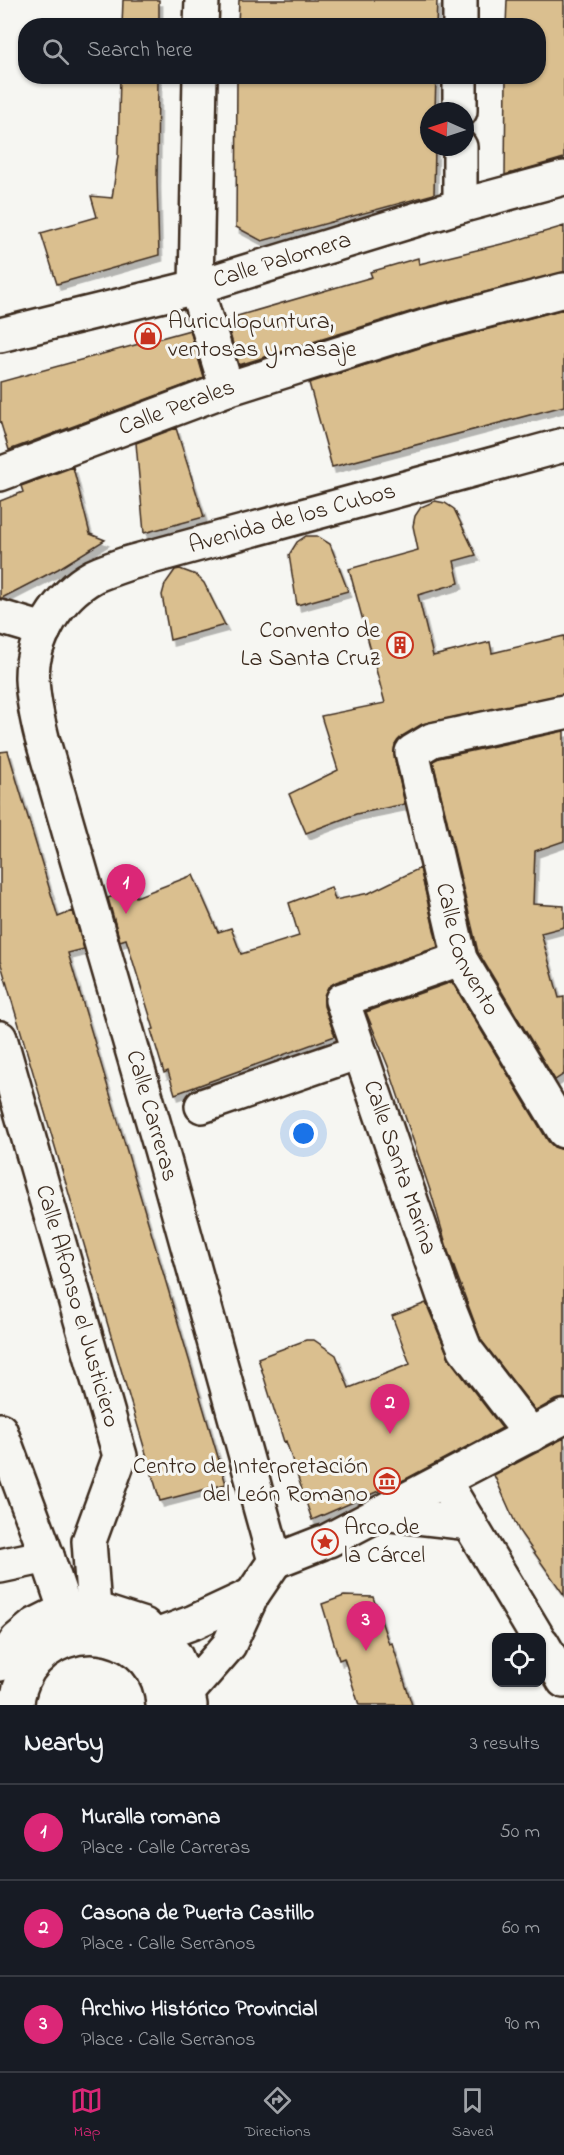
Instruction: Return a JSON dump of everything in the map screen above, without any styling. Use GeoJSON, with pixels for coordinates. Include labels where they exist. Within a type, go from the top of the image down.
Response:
{"type":"FeatureCollection","features":[{"type":"Feature","properties":{"kind":"street"},"geometry":{"type":"LineString","coordinates":[[201,18],[202,0]]}},
{"type":"Feature","properties":{"kind":"street"},"geometry":{"type":"LineString","coordinates":[[460,0],[460,18]]}},
{"type":"Feature","properties":{"kind":"street"},"geometry":{"type":"LineString","coordinates":[[200,84],[196,287],[227,389]]}},
{"type":"Feature","properties":{"kind":"street"},"geometry":{"type":"LineString","coordinates":[[460,84],[460,102]]}},
{"type":"Feature","properties":{"kind":"street"},"geometry":{"type":"LineString","coordinates":[[459,206],[460,156]]}},
{"type":"Feature","properties":{"kind":"street","name":"Calle Palomera"},"geometry":{"type":"LineString","coordinates":[[0,335],[196,287],[459,206],[564,178]]}},
{"type":"Feature","properties":{"kind":"street","name":"Calle Perales"},"geometry":{"type":"LineString","coordinates":[[0,474],[227,389],[424,327],[564,290]]}},
{"type":"Feature","properties":{"kind":"street","name":"Avenida de los Cubos"},"geometry":{"type":"LineString","coordinates":[[44,630],[66,598],[93,577],[129,563],[564,445]]}},
{"type":"Feature","properties":{"kind":"street"},"geometry":{"type":"LineString","coordinates":[[0,617],[44,630]]}},
{"type":"Feature","properties":{"kind":"street","name":"Calle Carreras"},"geometry":{"type":"LineString","coordinates":[[44,630],[36,653],[32,676],[34,707],[39,728],[158,1140],[275,1561]]}},
{"type":"Feature","properties":{"kind":"street","name":"Calle Convento"},"geometry":{"type":"LineString","coordinates":[[564,712],[432,740],[412,752],[460,959],[564,1131]]}},
{"type":"Feature","properties":{"kind":"street","name":"Calle Santa Marina"},"geometry":{"type":"LineString","coordinates":[[460,959],[342,1000],[443,1294],[465,1349],[531,1435]]}},
{"type":"Feature","properties":{"kind":"street","name":"Calle Alfonso el Justiciero"},"geometry":{"type":"LineString","coordinates":[[0,1038],[120,1456],[89,1541],[80,1610]]}},
{"type":"Feature","properties":{"kind":"street"},"geometry":{"type":"LineString","coordinates":[[202,1106],[359,1052]]}},
{"type":"Feature","properties":{"kind":"street"},"geometry":{"type":"LineString","coordinates":[[180,1701],[229,1645],[252,1595],[275,1561],[325,1541],[382,1513],[564,1417]]}},
{"type":"Feature","properties":{"kind":"street"},"geometry":{"type":"LineString","coordinates":[[0,1430],[47,1556],[80,1610]]}},
{"type":"Feature","properties":{"kind":"street"},"geometry":{"type":"LineString","coordinates":[[444,1480],[535,1633]]}},
{"type":"Feature","properties":{"kind":"street"},"geometry":{"type":"LineString","coordinates":[[382,1513],[470,1523]]}},
{"type":"Feature","properties":{"kind":"street"},"geometry":{"type":"LineString","coordinates":[[0,1566],[47,1556]]}},
{"type":"Feature","properties":{"kind":"street"},"geometry":{"type":"LineString","coordinates":[[156,1636],[194,1623],[252,1595]]}},
{"type":"Feature","properties":{"kind":"street"},"geometry":{"type":"LineString","coordinates":[[6,1650],[34,1625],[55,1615],[80,1610],[144,1626],[175,1655],[183,1672],[180,1701]]}},
{"type":"Feature","properties":{"kind":"street"},"geometry":{"type":"LineString","coordinates":[[17,1705],[22,1680],[35,1661],[51,1646],[72,1638],[94,1635],[116,1640],[135,1651],[149,1665],[158,1683],[180,1701]]}},
{"type":"Feature","properties":{"kind":"street"},"geometry":{"type":"LineString","coordinates":[[546,1650],[564,1681]]}},
{"type":"Feature","properties":{"kind":"building"},"geometry":{"type":"Polygon","coordinates":[[[123,0],[159,0],[159,18],[122,18],[123,0]]]}},
{"type":"Feature","properties":{"kind":"building"},"geometry":{"type":"Polygon","coordinates":[[[239,0],[437,0],[436,18],[238,18],[239,0]]]}},
{"type":"Feature","properties":{"kind":"building"},"geometry":{"type":"Polygon","coordinates":[[[507,0],[564,0],[564,158],[505,175],[506,84],[546,84],[546,18],[506,18],[507,0]]]}},
{"type":"Feature","properties":{"kind":"building"},"geometry":{"type":"Polygon","coordinates":[[[120,84],[158,84],[159,255],[57,284],[41,233],[97,217],[91,196],[112,198],[118,156],[120,84]]]}},
{"type":"Feature","properties":{"kind":"building"},"geometry":{"type":"Polygon","coordinates":[[[237,84],[436,84],[435,102],[420,102],[420,156],[435,156],[434,194],[262,241],[236,227],[237,84]]]}},
{"type":"Feature","properties":{"kind":"building"},"geometry":{"type":"Polygon","coordinates":[[[564,226],[564,272],[419,309],[239,365],[227,319],[372,277],[370,272],[418,258],[419,264],[514,241],[564,226]]]}},
{"type":"Feature","properties":{"kind":"building"},"geometry":{"type":"Polygon","coordinates":[[[564,309],[564,406],[332,467],[309,383],[429,345],[564,309]]]}},
{"type":"Feature","properties":{"kind":"building"},"geometry":{"type":"Polygon","coordinates":[[[190,330],[204,378],[9,450],[0,421],[0,382],[190,330]]]}},
{"type":"Feature","properties":{"kind":"building"},"geometry":{"type":"Polygon","coordinates":[[[176,428],[204,517],[144,533],[136,443],[176,428]]]}},
{"type":"Feature","properties":{"kind":"building"},"geometry":{"type":"Polygon","coordinates":[[[73,467],[90,534],[105,540],[58,569],[0,599],[0,501],[23,492],[21,486],[73,467]]]}},
{"type":"Feature","properties":{"kind":"building"},"geometry":{"type":"Polygon","coordinates":[[[435,501],[445,503],[454,509],[476,555],[454,561],[459,583],[418,595],[433,656],[490,642],[492,653],[564,636],[564,694],[422,724],[402,736],[395,745],[394,756],[405,804],[356,814],[306,833],[289,794],[338,770],[321,716],[385,703],[349,569],[418,550],[413,526],[415,516],[421,507],[435,501]]]}},
{"type":"Feature","properties":{"kind":"building"},"geometry":{"type":"Polygon","coordinates":[[[306,536],[317,536],[330,544],[348,591],[297,605],[289,555],[297,542],[306,536]]]}},
{"type":"Feature","properties":{"kind":"building"},"geometry":{"type":"Polygon","coordinates":[[[180,569],[196,575],[204,583],[225,625],[170,640],[162,595],[165,584],[175,570],[180,569]]]}},
{"type":"Feature","properties":{"kind":"building"},"geometry":{"type":"Polygon","coordinates":[[[564,731],[564,841],[535,851],[533,904],[564,906],[564,927],[541,933],[559,998],[564,997],[564,1074],[555,1080],[478,952],[433,761],[564,731]]]}},
{"type":"Feature","properties":{"kind":"building"},"geometry":{"type":"Polygon","coordinates":[[[8,751],[58,917],[73,911],[84,949],[68,953],[226,1484],[160,1501],[0,961],[0,752],[8,751]]]}},
{"type":"Feature","properties":{"kind":"building"},"geometry":{"type":"Polygon","coordinates":[[[420,868],[438,947],[336,982],[328,987],[324,996],[324,1006],[335,1036],[175,1094],[168,1071],[164,1073],[151,1030],[154,1029],[126,939],[120,941],[108,898],[134,888],[136,897],[193,875],[218,932],[231,928],[241,954],[299,936],[289,903],[331,887],[335,900],[369,893],[420,868]]]}},
{"type":"Feature","properties":{"kind":"building"},"geometry":{"type":"Polygon","coordinates":[[[452,982],[548,1141],[554,1147],[564,1150],[564,1398],[555,1400],[536,1411],[481,1340],[448,1251],[388,1066],[366,1012],[452,982]]]}},
{"type":"Feature","properties":{"kind":"building"},"geometry":{"type":"Polygon","coordinates":[[[426,1303],[450,1360],[502,1428],[406,1479],[312,1520],[286,1441],[284,1442],[258,1358],[306,1340],[314,1340],[336,1355],[349,1388],[410,1364],[392,1316],[426,1303]]]}},
{"type":"Feature","properties":{"kind":"building"},"geometry":{"type":"Polygon","coordinates":[[[564,1438],[564,1595],[519,1531],[494,1475],[564,1438]]]}},
{"type":"Feature","properties":{"kind":"building"},"geometry":{"type":"Polygon","coordinates":[[[344,1596],[373,1597],[389,1644],[392,1643],[412,1705],[359,1705],[344,1658],[339,1660],[322,1604],[344,1596]]]}},
{"type":"Feature","properties":{"kind":"place","name":"Auriculopuntura, ventosas y masaje"},"geometry":{"type":"Point","coordinates":[148,336]}},
{"type":"Feature","properties":{"kind":"place","name":"Convento de La Santa Cruz"},"geometry":{"type":"Point","coordinates":[400,645]}},
{"type":"Feature","properties":{"kind":"place","name":"Muralla romana"},"geometry":{"type":"Point","coordinates":[126,914]}},
{"type":"Feature","properties":{"kind":"place","name":"Casona de Puerta Castillo"},"geometry":{"type":"Point","coordinates":[390,1434]}},
{"type":"Feature","properties":{"kind":"place","name":"Centro de Interpretación del León Romano"},"geometry":{"type":"Point","coordinates":[387,1481]}},
{"type":"Feature","properties":{"kind":"place","name":"Arco de la Cárcel"},"geometry":{"type":"Point","coordinates":[325,1542]}},
{"type":"Feature","properties":{"kind":"place","name":"Archivo Histórico Provincial"},"geometry":{"type":"Point","coordinates":[366,1651]}}]}
